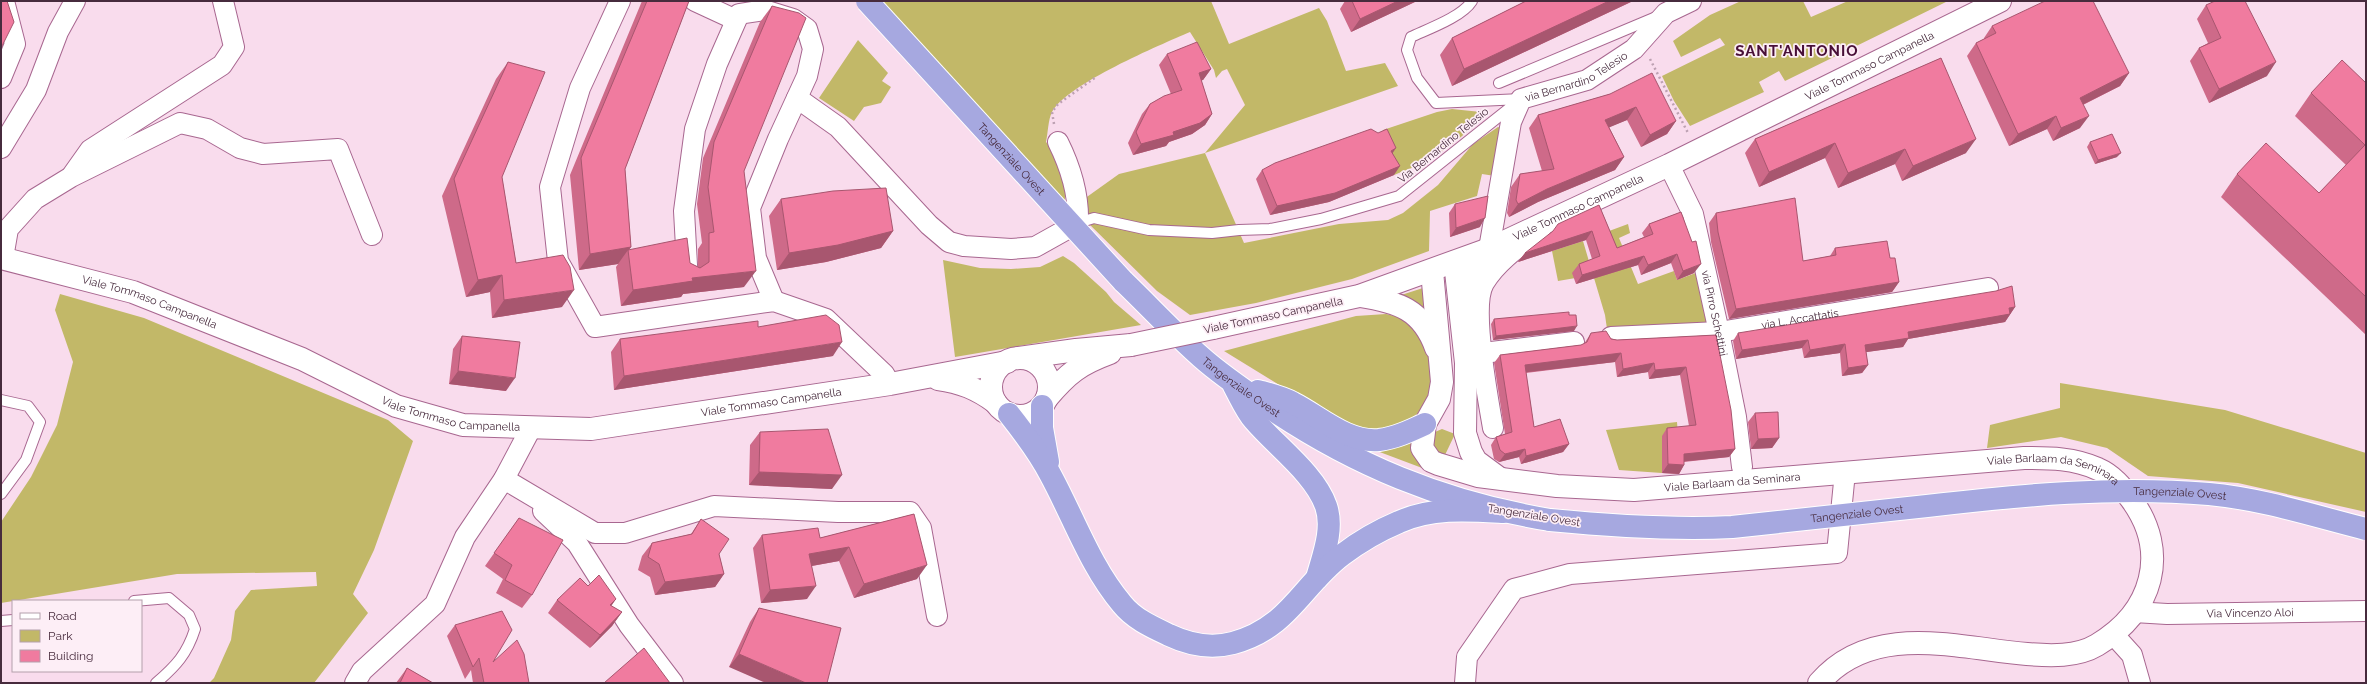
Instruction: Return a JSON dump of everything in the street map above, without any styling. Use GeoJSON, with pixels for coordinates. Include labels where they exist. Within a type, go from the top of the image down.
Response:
{"type":"FeatureCollection","features":[{"type":"Feature","properties":{"kind":"highway","name":"Tangenziale Ovest"},"geometry":{"type":"LineString","coordinates":[[867,1],[1123,281],[1201,357],[1231,381],[1309,432],[1365,464],[1438,494],[1504,512],[1550,520],[1644,528],[1691,529],[1770,523],[1996,498],[2112,490],[2211,494],[2239,498],[2290,508],[2366,529]]}},
{"type":"Feature","properties":{"kind":"highway"},"geometry":{"type":"LineString","coordinates":[[1231,381],[1292,402],[1349,435],[1364,439],[1378,440],[1402,434],[1425,424]]}},
{"type":"Feature","properties":{"kind":"highway"},"geometry":{"type":"LineString","coordinates":[[1231,381],[1253,419],[1304,472],[1318,490],[1326,507],[1328,536],[1316,581]]}},
{"type":"Feature","properties":{"kind":"highway"},"geometry":{"type":"LineString","coordinates":[[1045,402],[1042,428],[1050,473]]}},
{"type":"Feature","properties":{"kind":"highway"},"geometry":{"type":"LineString","coordinates":[[1002,408],[1022,430],[1050,473],[1090,557],[1123,606],[1140,620],[1183,641],[1211,647],[1260,634],[1288,611],[1341,555],[1400,521],[1449,510],[1504,512]]}},
{"type":"Feature","properties":{"kind":"street"},"geometry":{"type":"LineString","coordinates":[[1,78],[15,44],[4,1]]}},
{"type":"Feature","properties":{"kind":"street"},"geometry":{"type":"LineString","coordinates":[[1,148],[36,90],[58,32],[75,1]]}},
{"type":"Feature","properties":{"kind":"street"},"geometry":{"type":"LineString","coordinates":[[71,177],[90,150],[222,65],[234,47],[223,1]]}},
{"type":"Feature","properties":{"kind":"street"},"geometry":{"type":"LineString","coordinates":[[620,1],[580,88],[550,187],[558,261],[595,326],[774,301],[826,319],[884,374],[890,384]]}},
{"type":"Feature","properties":{"kind":"street"},"geometry":{"type":"LineString","coordinates":[[695,1],[736,20]]}},
{"type":"Feature","properties":{"kind":"street","name":"via Bernardino Telesio"},"geometry":{"type":"LineString","coordinates":[[1489,249],[1511,122],[1521,99],[1587,80],[1634,49],[1666,13],[1691,1]]}},
{"type":"Feature","properties":{"kind":"street","name":"Viale Tommaso Campanella"},"geometry":{"type":"LineString","coordinates":[[2,258],[133,292],[302,359],[396,406],[463,425],[592,429],[890,384],[1012,360],[1076,350],[1131,345],[1359,296],[1432,271],[1489,249],[1697,152],[2000,1]]}},
{"type":"Feature","properties":{"kind":"street"},"geometry":{"type":"LineString","coordinates":[[688,273],[684,211],[695,129],[717,64],[739,14],[764,10],[793,19],[807,29],[813,49],[807,76],[750,208],[756,258],[774,301]]}},
{"type":"Feature","properties":{"kind":"street"},"geometry":{"type":"LineString","coordinates":[[797,98],[838,127],[930,225],[950,242],[964,246],[1011,249],[1035,247],[1078,223],[1079,205],[1069,164],[1058,142]]}},
{"type":"Feature","properties":{"kind":"street"},"geometry":{"type":"LineString","coordinates":[[2,258],[8,229],[35,199],[71,177],[180,123],[207,129],[240,148],[263,154],[338,149],[372,235]]}},
{"type":"Feature","properties":{"kind":"street","name":"via Pirro Schettini"},"geometry":{"type":"LineString","coordinates":[[1669,165],[1693,214],[1720,332],[1736,417],[1742,467]]}},
{"type":"Feature","properties":{"kind":"street"},"geometry":{"type":"LineString","coordinates":[[1493,428],[1478,302],[1484,283],[1509,255],[1560,216]]}},
{"type":"Feature","properties":{"kind":"street"},"geometry":{"type":"LineString","coordinates":[[1459,304],[1476,268],[1489,249]]}},
{"type":"Feature","properties":{"kind":"street"},"geometry":{"type":"LineString","coordinates":[[1455,262],[1466,363],[1465,433]]}},
{"type":"Feature","properties":{"kind":"street"},"geometry":{"type":"LineString","coordinates":[[1425,424],[1439,398],[1442,366],[1432,271]]}},
{"type":"Feature","properties":{"kind":"street","name":"via L. Accattatis"},"geometry":{"type":"LineString","coordinates":[[1611,337],[1720,332],[1988,288]]}},
{"type":"Feature","properties":{"kind":"street"},"geometry":{"type":"LineString","coordinates":[[1359,296],[1383,300],[1402,307],[1419,318],[1430,331],[1442,366]]}},
{"type":"Feature","properties":{"kind":"street"},"geometry":{"type":"LineString","coordinates":[[1483,354],[1574,342]]}},
{"type":"Feature","properties":{"kind":"street","name":"Viale Tommaso Campanella"},"geometry":{"type":"LineString","coordinates":[[1045,402],[1066,375],[1097,357],[1131,345]]}},
{"type":"Feature","properties":{"kind":"street"},"geometry":{"type":"LineString","coordinates":[[1012,360],[1031,361],[1043,369],[1048,378],[1045,402],[1027,416],[1002,408],[992,394],[994,376],[1012,360]]}},
{"type":"Feature","properties":{"kind":"street","name":"Viale Tommaso Campanella"},"geometry":{"type":"LineString","coordinates":[[925,377],[967,385],[978,390],[1002,408]]}},
{"type":"Feature","properties":{"kind":"street"},"geometry":{"type":"LineString","coordinates":[[1425,424],[1448,420],[1461,427],[1465,433],[1471,452],[1476,460],[1502,480]]}},
{"type":"Feature","properties":{"kind":"street","name":"Viale Barlaam da Seminara"},"geometry":{"type":"LineString","coordinates":[[1425,424],[1422,448],[1431,461],[1478,476],[1557,486],[1634,490],[2024,458],[2078,461],[2100,469],[2119,483],[2146,522],[2151,539],[2153,562],[2151,578],[2134,612],[2126,624],[2113,634],[2083,652],[2061,655],[2039,655],[1920,642],[1892,643],[1857,654],[1831,671],[1819,683]]}},
{"type":"Feature","properties":{"kind":"street"},"geometry":{"type":"LineString","coordinates":[[355,683],[362,671],[435,604],[465,537],[510,482],[532,428]]}},
{"type":"Feature","properties":{"kind":"street"},"geometry":{"type":"LineString","coordinates":[[1465,683],[1467,657],[1514,589],[1570,574],[1837,553],[1845,472]]}},
{"type":"Feature","properties":{"kind":"street"},"geometry":{"type":"LineString","coordinates":[[510,482],[595,533],[625,533],[714,506],[838,512],[910,512],[921,528],[937,616]]}},
{"type":"Feature","properties":{"kind":"street"},"geometry":{"type":"LineString","coordinates":[[510,482],[577,543],[629,625],[673,683]]}},
{"type":"Feature","properties":{"kind":"street","name":"Via Vincenzo Aloi"},"geometry":{"type":"LineString","coordinates":[[2134,612],[2167,614],[2366,611]]}},
{"type":"Feature","properties":{"kind":"street"},"geometry":{"type":"LineString","coordinates":[[2113,634],[2132,655],[2140,683]]}},
{"type":"Feature","properties":{"kind":"lane","name":"Via Bernardino Telesio"},"geometry":{"type":"LineString","coordinates":[[1472,1],[1468,7],[1458,14],[1411,37],[1407,50],[1417,78],[1436,103],[1521,99]]}},
{"type":"Feature","properties":{"kind":"lane"},"geometry":{"type":"LineString","coordinates":[[1499,83],[1666,13]]}},
{"type":"Feature","properties":{"kind":"lane","name":"Via Bernardino Telesio"},"geometry":{"type":"LineString","coordinates":[[1078,223],[1094,218],[1150,230],[1212,234],[1239,230],[1270,229],[1321,218],[1399,196],[1521,99]]}},
{"type":"Feature","properties":{"kind":"lane"},"geometry":{"type":"LineString","coordinates":[[1,400],[28,406],[40,422],[26,460],[1,494]]}},
{"type":"Feature","properties":{"kind":"lane"},"geometry":{"type":"LineString","coordinates":[[142,600],[169,598],[189,615],[195,629],[188,649],[170,671],[156,683]]}},
{"type":"Feature","properties":{"kind":"lane"},"geometry":{"type":"LineString","coordinates":[[1,621],[12,620]]}},
{"type":"Feature","properties":{"kind":"path"},"geometry":{"type":"LineString","coordinates":[[1650,59],[1697,152]]}},
{"type":"Feature","properties":{"kind":"path"},"geometry":{"type":"LineString","coordinates":[[1058,142],[1052,112],[1058,104],[1096,76]]}},
{"type":"Feature","properties":{"kind":"green space"},"geometry":{"type":"Polygon","coordinates":[[[879,1],[1211,1],[1229,44],[1319,8],[1327,21],[1346,71],[1385,63],[1398,86],[1205,153],[1245,105],[1227,69],[1222,71],[1216,78],[1214,70],[1190,32],[1115,66],[1094,78],[1061,101],[1052,112],[1046,142],[1054,151],[1067,188],[1064,203],[879,1]]]}},
{"type":"Feature","properties":{"kind":"green space"},"geometry":{"type":"Polygon","coordinates":[[[1741,1],[1803,1],[1811,17],[1848,1],[1948,1],[1785,81],[1779,71],[1759,82],[1764,92],[1690,126],[1674,101],[1662,76],[1725,45],[1720,38],[1681,57],[1673,41],[1710,15],[1741,1]]]}},
{"type":"Feature","properties":{"kind":"green space"},"geometry":{"type":"Polygon","coordinates":[[[858,40],[888,73],[882,81],[891,87],[881,103],[864,107],[854,121],[819,98],[858,40]]]}},
{"type":"Feature","properties":{"kind":"green space"},"geometry":{"type":"Polygon","coordinates":[[[1452,109],[1481,112],[1482,116],[1462,136],[1442,152],[1420,164],[1394,175],[1381,139],[1383,130],[1437,112],[1452,109]]]}},
{"type":"Feature","properties":{"kind":"green space"},"geometry":{"type":"Polygon","coordinates":[[[1498,127],[1501,128],[1495,176],[1482,174],[1477,196],[1430,211],[1429,251],[1352,279],[1256,303],[1190,315],[1157,291],[1084,219],[1084,199],[1119,174],[1205,153],[1244,243],[1339,224],[1388,220],[1403,213],[1438,185],[1473,144],[1498,127]]]}},
{"type":"Feature","properties":{"kind":"green space"},"geometry":{"type":"Polygon","coordinates":[[[1628,224],[1630,233],[1619,238],[1638,284],[1674,271],[1677,280],[1701,271],[1712,326],[1608,336],[1605,315],[1594,278],[1601,234],[1628,224]]]}},
{"type":"Feature","properties":{"kind":"green space"},"geometry":{"type":"Polygon","coordinates":[[[1583,241],[1593,275],[1558,281],[1552,251],[1583,241]]]}},
{"type":"Feature","properties":{"kind":"green space"},"geometry":{"type":"Polygon","coordinates":[[[1063,256],[1074,263],[1106,292],[1114,302],[1141,325],[955,357],[943,260],[980,268],[1011,269],[1040,267],[1063,256]]]}},
{"type":"Feature","properties":{"kind":"green space"},"geometry":{"type":"Polygon","coordinates":[[[1423,288],[1427,313],[1395,297],[1423,288]]]}},
{"type":"Feature","properties":{"kind":"green space"},"geometry":{"type":"Polygon","coordinates":[[[60,294],[144,318],[388,420],[413,441],[374,550],[353,594],[368,613],[314,683],[209,683],[214,678],[231,640],[235,611],[251,590],[317,586],[316,572],[177,574],[1,603],[1,522],[31,477],[57,425],[73,362],[55,310],[60,294]]]}},
{"type":"Feature","properties":{"kind":"green space"},"geometry":{"type":"Polygon","coordinates":[[[1386,314],[1403,318],[1423,333],[1430,353],[1434,382],[1427,400],[1417,414],[1402,424],[1372,432],[1351,429],[1224,351],[1356,316],[1386,314]]]}},
{"type":"Feature","properties":{"kind":"green space"},"geometry":{"type":"Polygon","coordinates":[[[2060,383],[2225,410],[2366,453],[2366,512],[2238,483],[2148,476],[2107,448],[2061,437],[1987,448],[1990,425],[2060,408],[2060,383]]]}},
{"type":"Feature","properties":{"kind":"green space"},"geometry":{"type":"Polygon","coordinates":[[[1677,422],[1678,435],[1662,436],[1662,473],[1619,470],[1606,430],[1677,422]]]}},
{"type":"Feature","properties":{"kind":"green space"},"geometry":{"type":"Polygon","coordinates":[[[1442,429],[1455,434],[1445,455],[1434,449],[1432,437],[1435,432],[1442,429]]]}},
{"type":"Feature","properties":{"kind":"green space"},"geometry":{"type":"Polygon","coordinates":[[[1410,441],[1414,442],[1454,480],[1377,451],[1410,441]]]}},
{"type":"Feature","properties":{"kind":"building"},"geometry":{"type":"Polygon","coordinates":[[[1,1],[7,1],[14,22],[1,48],[1,1]]]}},
{"type":"Feature","properties":{"kind":"building"},"geometry":{"type":"Polygon","coordinates":[[[647,1],[689,1],[625,169],[631,247],[590,254],[581,158],[647,1]]]}},
{"type":"Feature","properties":{"kind":"building"},"geometry":{"type":"Polygon","coordinates":[[[1352,1],[1398,1],[1360,19],[1352,1]]]}},
{"type":"Feature","properties":{"kind":"building"},"geometry":{"type":"Polygon","coordinates":[[[1526,1],[1609,1],[1464,69],[1452,38],[1526,1]]]}},
{"type":"Feature","properties":{"kind":"building"},"geometry":{"type":"Polygon","coordinates":[[[2045,1],[2093,1],[2129,73],[2080,98],[2089,116],[2061,128],[2056,116],[2018,134],[1976,43],[1996,33],[1992,26],[2045,1]]]}},
{"type":"Feature","properties":{"kind":"building"},"geometry":{"type":"Polygon","coordinates":[[[2215,1],[2245,1],[2276,62],[2219,89],[2199,48],[2221,38],[2206,5],[2215,1]]]}},
{"type":"Feature","properties":{"kind":"building"},"geometry":{"type":"Polygon","coordinates":[[[772,6],[799,13],[806,18],[744,171],[756,271],[692,278],[693,281],[633,290],[628,250],[687,238],[690,263],[700,268],[709,262],[709,233],[714,232],[708,187],[714,142],[772,6]]]}},
{"type":"Feature","properties":{"kind":"building"},"geometry":{"type":"Polygon","coordinates":[[[1197,42],[1211,69],[1199,73],[1212,114],[1200,123],[1173,132],[1174,135],[1141,144],[1136,132],[1150,104],[1164,96],[1182,90],[1167,54],[1197,42]]]}},
{"type":"Feature","properties":{"kind":"building"},"geometry":{"type":"Polygon","coordinates":[[[1941,58],[1976,139],[1913,166],[1905,149],[1848,173],[1835,143],[1769,172],[1755,139],[1941,58]]]}},
{"type":"Feature","properties":{"kind":"building"},"geometry":{"type":"Polygon","coordinates":[[[2342,60],[2366,83],[2366,297],[2237,174],[2266,143],[2319,193],[2365,145],[2311,93],[2342,60]]]}},
{"type":"Feature","properties":{"kind":"building"},"geometry":{"type":"Polygon","coordinates":[[[508,62],[545,72],[502,177],[516,263],[563,255],[570,267],[574,290],[504,300],[502,275],[478,280],[454,179],[508,62]]]}},
{"type":"Feature","properties":{"kind":"building"},"geometry":{"type":"Polygon","coordinates":[[[1652,73],[1676,121],[1650,135],[1636,107],[1605,120],[1624,157],[1547,189],[1518,204],[1516,200],[1520,174],[1554,169],[1538,115],[1610,94],[1652,73]]]}},
{"type":"Feature","properties":{"kind":"building"},"geometry":{"type":"Polygon","coordinates":[[[1371,129],[1378,133],[1387,129],[1396,148],[1391,151],[1400,166],[1335,193],[1277,206],[1262,170],[1275,163],[1371,129]]]}},
{"type":"Feature","properties":{"kind":"building"},"geometry":{"type":"Polygon","coordinates":[[[2112,134],[2121,153],[2098,160],[2090,142],[2112,134]]]}},
{"type":"Feature","properties":{"kind":"building"},"geometry":{"type":"Polygon","coordinates":[[[886,188],[893,231],[838,245],[789,253],[781,199],[833,191],[886,188]]]}},
{"type":"Feature","properties":{"kind":"building"},"geometry":{"type":"Polygon","coordinates":[[[1488,196],[1485,218],[1456,228],[1455,204],[1488,196]]]}},
{"type":"Feature","properties":{"kind":"building"},"geometry":{"type":"Polygon","coordinates":[[[1795,198],[1803,261],[1836,255],[1835,248],[1887,241],[1890,258],[1895,258],[1899,282],[1736,309],[1718,232],[1716,213],[1795,198]]]}},
{"type":"Feature","properties":{"kind":"building"},"geometry":{"type":"Polygon","coordinates":[[[1599,205],[1617,248],[1653,234],[1649,224],[1681,212],[1692,242],[1696,241],[1701,264],[1683,271],[1677,254],[1648,265],[1644,256],[1582,275],[1579,264],[1600,256],[1592,231],[1525,253],[1553,231],[1558,224],[1599,205]]]}},
{"type":"Feature","properties":{"kind":"building"},"geometry":{"type":"Polygon","coordinates":[[[2012,286],[2015,307],[2009,308],[2010,314],[1908,332],[1909,338],[1865,345],[1868,365],[1848,368],[1845,344],[1810,350],[1808,340],[1742,350],[1738,333],[1996,291],[2012,286]]]}},
{"type":"Feature","properties":{"kind":"building"},"geometry":{"type":"Polygon","coordinates":[[[1569,312],[1569,315],[1576,315],[1577,326],[1496,336],[1494,319],[1569,312]]]}},
{"type":"Feature","properties":{"kind":"building"},"geometry":{"type":"Polygon","coordinates":[[[826,315],[839,325],[842,342],[624,376],[620,339],[758,321],[758,327],[826,315]]]}},
{"type":"Feature","properties":{"kind":"building"},"geometry":{"type":"Polygon","coordinates":[[[1606,331],[1611,339],[1617,340],[1716,335],[1731,410],[1735,449],[1684,454],[1684,465],[1668,464],[1667,428],[1696,425],[1686,367],[1655,370],[1654,363],[1623,369],[1621,353],[1525,365],[1534,427],[1560,419],[1569,444],[1526,456],[1525,449],[1505,454],[1500,450],[1496,437],[1512,432],[1500,355],[1581,345],[1587,342],[1591,333],[1606,331]]]}},
{"type":"Feature","properties":{"kind":"building"},"geometry":{"type":"Polygon","coordinates":[[[462,336],[520,342],[515,378],[458,371],[462,336]]]}},
{"type":"Feature","properties":{"kind":"building"},"geometry":{"type":"Polygon","coordinates":[[[1778,412],[1779,438],[1758,439],[1755,413],[1778,412]]]}},
{"type":"Feature","properties":{"kind":"building"},"geometry":{"type":"Polygon","coordinates":[[[828,429],[842,475],[759,472],[760,432],[828,429]]]}},
{"type":"Feature","properties":{"kind":"building"},"geometry":{"type":"Polygon","coordinates":[[[914,514],[927,565],[864,584],[849,547],[809,554],[816,586],[770,590],[762,535],[818,528],[820,538],[914,514]]]}},
{"type":"Feature","properties":{"kind":"building"},"geometry":{"type":"Polygon","coordinates":[[[519,518],[563,540],[532,595],[505,580],[512,565],[494,553],[519,518]]]}},
{"type":"Feature","properties":{"kind":"building"},"geometry":{"type":"Polygon","coordinates":[[[701,519],[729,539],[719,554],[724,574],[665,582],[659,564],[648,557],[652,543],[692,534],[701,519]]]}},
{"type":"Feature","properties":{"kind":"building"},"geometry":{"type":"Polygon","coordinates":[[[599,575],[616,599],[610,605],[622,612],[600,635],[557,600],[580,578],[588,586],[599,575]]]}},
{"type":"Feature","properties":{"kind":"building"},"geometry":{"type":"Polygon","coordinates":[[[759,608],[841,628],[827,683],[806,683],[739,654],[759,608]]]}},
{"type":"Feature","properties":{"kind":"building"},"geometry":{"type":"Polygon","coordinates":[[[502,611],[512,630],[493,662],[517,640],[524,654],[529,683],[484,683],[479,658],[473,667],[455,625],[502,611]]]}},
{"type":"Feature","properties":{"kind":"building"},"geometry":{"type":"Polygon","coordinates":[[[644,648],[670,683],[604,683],[644,648]]]}},
{"type":"Feature","properties":{"kind":"building"},"geometry":{"type":"Polygon","coordinates":[[[407,668],[433,683],[400,683],[407,668]]]}},
{"type":"Feature","properties":{"kind":"district","name":"SANT'ANTONIO"},"geometry":{"type":"Point","coordinates":[1797,51]}}]}
